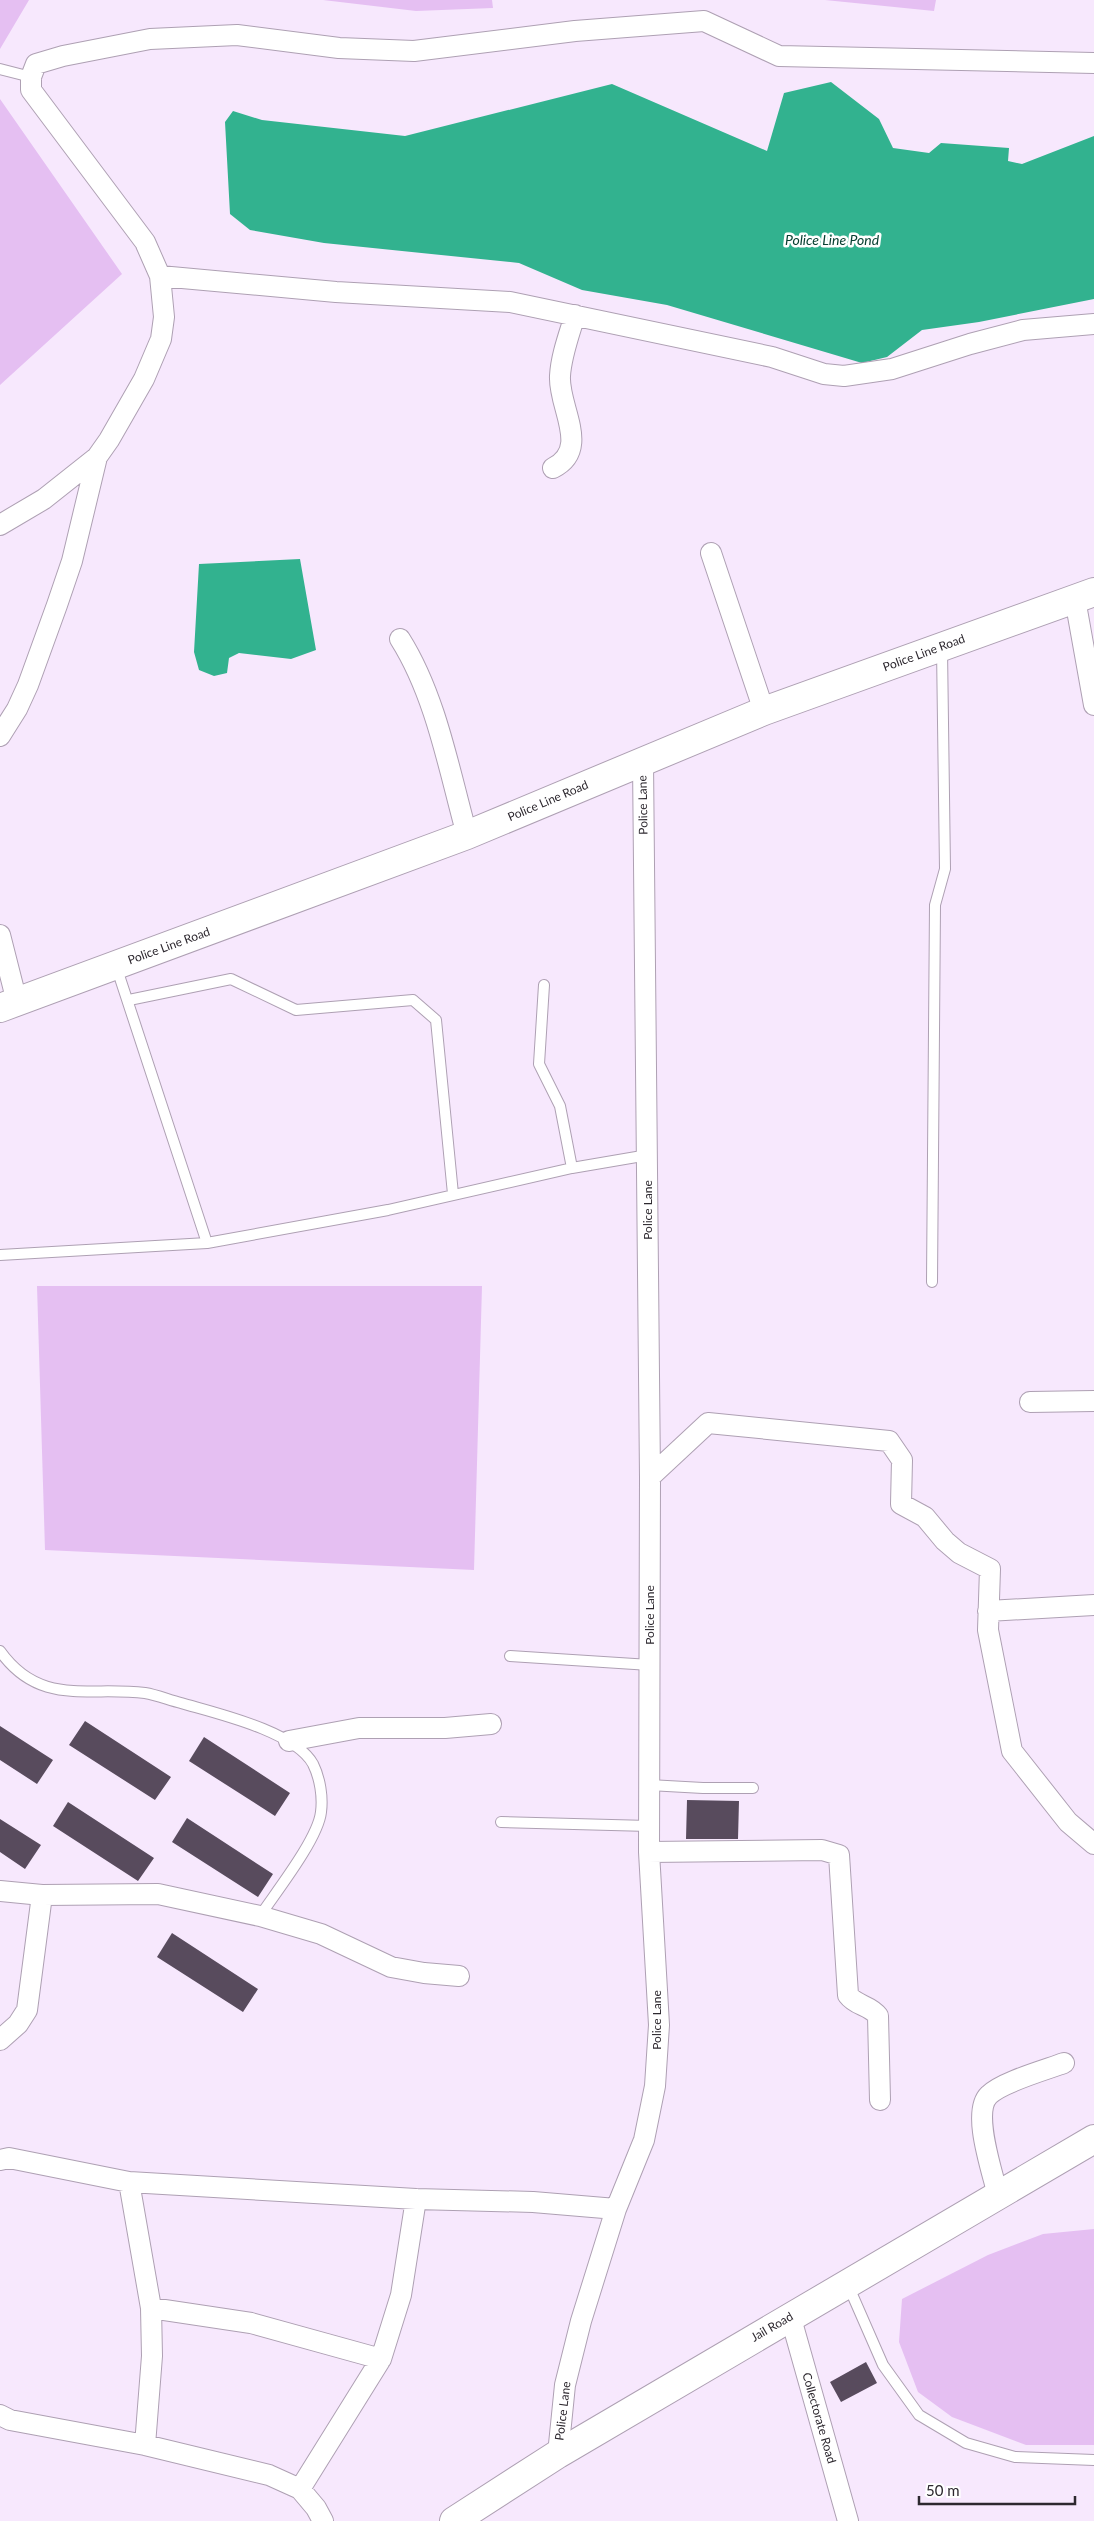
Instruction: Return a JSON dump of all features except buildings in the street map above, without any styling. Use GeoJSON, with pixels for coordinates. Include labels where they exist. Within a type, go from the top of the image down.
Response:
{"type":"FeatureCollection","features":[{"type":"Feature","properties":{"kind":"street"},"geometry":{"type":"LineString","coordinates":[[0,525],[44,499],[97,456],[110,440],[144,379],[161,339],[163,304],[160,276],[145,242],[31,90],[31,77],[36,64],[63,56],[150,39],[237,34],[339,48],[414,51],[576,31],[704,21],[779,56],[1094,63]]}},
{"type":"Feature","properties":{"kind":"street"},"geometry":{"type":"LineString","coordinates":[[160,276],[336,292],[510,302],[772,358],[824,374],[844,376],[892,369],[970,344],[1023,330],[1094,324]]}},
{"type":"Feature","properties":{"kind":"street"},"geometry":{"type":"LineString","coordinates":[[553,468],[563,463],[573,442],[572,428],[562,402],[560,378],[561,362],[575,315]]}},
{"type":"Feature","properties":{"kind":"street"},"geometry":{"type":"LineString","coordinates":[[0,736],[17,709],[28,685],[58,605],[72,561],[97,456]]}},
{"type":"Feature","properties":{"kind":"street"},"geometry":{"type":"LineString","coordinates":[[711,553],[764,711]]}},
{"type":"Feature","properties":{"kind":"street"},"geometry":{"type":"LineString","coordinates":[[1084,595],[1094,705]]}},
{"type":"Feature","properties":{"kind":"street","name":"Police Line Road"},"geometry":{"type":"LineString","coordinates":[[8,1005],[467,835],[764,711],[1084,595]]}},
{"type":"Feature","properties":{"kind":"street"},"geometry":{"type":"LineString","coordinates":[[400,639],[409,653],[432,709],[467,835]]}},
{"type":"Feature","properties":{"kind":"street","name":"Police Lane"},"geometry":{"type":"LineString","coordinates":[[558,2454],[565,2385],[581,2321],[616,2209],[644,2140],[655,2086],[659,2025],[649,1852],[650,1477],[643,762]]}},
{"type":"Feature","properties":{"kind":"street"},"geometry":{"type":"LineString","coordinates":[[0,935],[8,1005]]}},
{"type":"Feature","properties":{"kind":"street"},"geometry":{"type":"LineString","coordinates":[[1030,1402],[1094,1402]]}},
{"type":"Feature","properties":{"kind":"street"},"geometry":{"type":"LineString","coordinates":[[650,1477],[708,1423],[889,1441],[902,1460],[901,1504],[925,1517],[945,1541],[959,1553],[990,1569],[988,1630],[1012,1751],[1068,1822],[1094,1844]]}},
{"type":"Feature","properties":{"kind":"street"},"geometry":{"type":"LineString","coordinates":[[988,1611],[1094,1605]]}},
{"type":"Feature","properties":{"kind":"street"},"geometry":{"type":"LineString","coordinates":[[288,1741],[359,1728],[445,1728],[491,1724]]}},
{"type":"Feature","properties":{"kind":"street"},"geometry":{"type":"LineString","coordinates":[[649,1852],[822,1850],[839,1855],[848,1995],[853,2001],[874,2010],[878,2016],[880,2100]]}},
{"type":"Feature","properties":{"kind":"street"},"geometry":{"type":"LineString","coordinates":[[0,1891],[42,1895],[158,1894],[260,1916],[321,1934],[391,1967],[459,1976]]}},
{"type":"Feature","properties":{"kind":"street"},"geometry":{"type":"LineString","coordinates":[[0,2040],[18,2024],[27,2010],[42,1895]]}},
{"type":"Feature","properties":{"kind":"street"},"geometry":{"type":"LineString","coordinates":[[998,2196],[982,2124],[982,2107],[988,2095],[1000,2087],[1064,2063]]}},
{"type":"Feature","properties":{"kind":"street","name":"Jail Road"},"geometry":{"type":"LineString","coordinates":[[454,2521],[558,2454],[1094,2139]]}},
{"type":"Feature","properties":{"kind":"street"},"geometry":{"type":"LineString","coordinates":[[0,2160],[9,2158],[129,2182],[416,2199],[533,2202],[616,2209]]}},
{"type":"Feature","properties":{"kind":"street"},"geometry":{"type":"LineString","coordinates":[[129,2182],[152,2308],[152,2356],[145,2444]]}},
{"type":"Feature","properties":{"kind":"street"},"geometry":{"type":"LineString","coordinates":[[300,2489],[381,2359],[401,2295],[416,2199]]}},
{"type":"Feature","properties":{"kind":"street"},"geometry":{"type":"LineString","coordinates":[[152,2308],[251,2323],[381,2359]]}},
{"type":"Feature","properties":{"kind":"street","name":"Collectorate Road"},"geometry":{"type":"LineString","coordinates":[[790,2316],[848,2521]]}},
{"type":"Feature","properties":{"kind":"street"},"geometry":{"type":"LineString","coordinates":[[0,2415],[10,2420],[145,2444],[269,2476],[300,2489],[316,2508],[323,2521]]}},
{"type":"Feature","properties":{"kind":"lane"},"geometry":{"type":"LineString","coordinates":[[0,69],[31,77]]}},
{"type":"Feature","properties":{"kind":"lane"},"geometry":{"type":"LineString","coordinates":[[932,1282],[935,905],[945,869],[942,647]]}},
{"type":"Feature","properties":{"kind":"lane"},"geometry":{"type":"LineString","coordinates":[[115,966],[129,1000],[207,1243]]}},
{"type":"Feature","properties":{"kind":"lane"},"geometry":{"type":"LineString","coordinates":[[129,1000],[231,979],[296,1010],[413,1000],[436,1020],[453,1194]]}},
{"type":"Feature","properties":{"kind":"lane"},"geometry":{"type":"LineString","coordinates":[[544,985],[539,1064],[560,1106],[572,1168]]}},
{"type":"Feature","properties":{"kind":"lane"},"geometry":{"type":"LineString","coordinates":[[0,1255],[207,1243],[388,1210],[572,1168],[648,1155]]}},
{"type":"Feature","properties":{"kind":"lane"},"geometry":{"type":"LineString","coordinates":[[0,1651],[12,1668],[58,1691],[147,1694],[262,1728],[288,1741],[312,1763],[320,1783],[321,1813],[313,1835],[260,1916]]}},
{"type":"Feature","properties":{"kind":"lane"},"geometry":{"type":"LineString","coordinates":[[510,1656],[650,1665]]}},
{"type":"Feature","properties":{"kind":"lane"},"geometry":{"type":"LineString","coordinates":[[650,1785],[753,1788]]}},
{"type":"Feature","properties":{"kind":"lane"},"geometry":{"type":"LineString","coordinates":[[501,1822],[649,1826]]}},
{"type":"Feature","properties":{"kind":"lane"},"geometry":{"type":"LineString","coordinates":[[848,2285],[883,2365],[919,2415],[966,2443],[1015,2458],[1094,2460]]}},
{"type":"Feature","properties":{"kind":"shaded area"},"geometry":{"type":"Polygon","coordinates":[[[0,0],[29,0],[0,49],[0,0]]]}},
{"type":"Feature","properties":{"kind":"shaded area"},"geometry":{"type":"Polygon","coordinates":[[[323,0],[492,0],[493,8],[416,11],[323,0]]]}},
{"type":"Feature","properties":{"kind":"shaded area"},"geometry":{"type":"Polygon","coordinates":[[[825,0],[936,0],[934,11],[825,0]]]}},
{"type":"Feature","properties":{"kind":"shaded area"},"geometry":{"type":"Polygon","coordinates":[[[0,99],[122,274],[0,385],[0,99]]]}},
{"type":"Feature","properties":{"kind":"shaded area"},"geometry":{"type":"Polygon","coordinates":[[[37,1286],[482,1286],[474,1570],[45,1550],[37,1286]]]}},
{"type":"Feature","properties":{"kind":"shaded area"},"geometry":{"type":"Polygon","coordinates":[[[1094,2229],[1094,2445],[1026,2445],[952,2417],[918,2392],[899,2342],[902,2299],[988,2255],[1043,2234],[1094,2229]]]}},
{"type":"Feature","properties":{"kind":"water","name":"Police Line Pond"},"geometry":{"type":"Polygon","coordinates":[[[831,82],[879,119],[893,148],[929,153],[941,143],[1009,148],[1008,161],[1022,164],[1094,136],[1094,299],[979,322],[922,330],[887,357],[862,363],[667,305],[582,290],[519,263],[324,243],[250,230],[230,214],[225,122],[233,111],[262,120],[405,136],[612,84],[767,151],[784,93],[831,82]]]}},
{"type":"Feature","properties":{"kind":"water"},"geometry":{"type":"Polygon","coordinates":[[[300,559],[316,650],[291,659],[239,653],[229,658],[227,673],[214,676],[199,670],[194,652],[199,564],[300,559]]]}}]}
